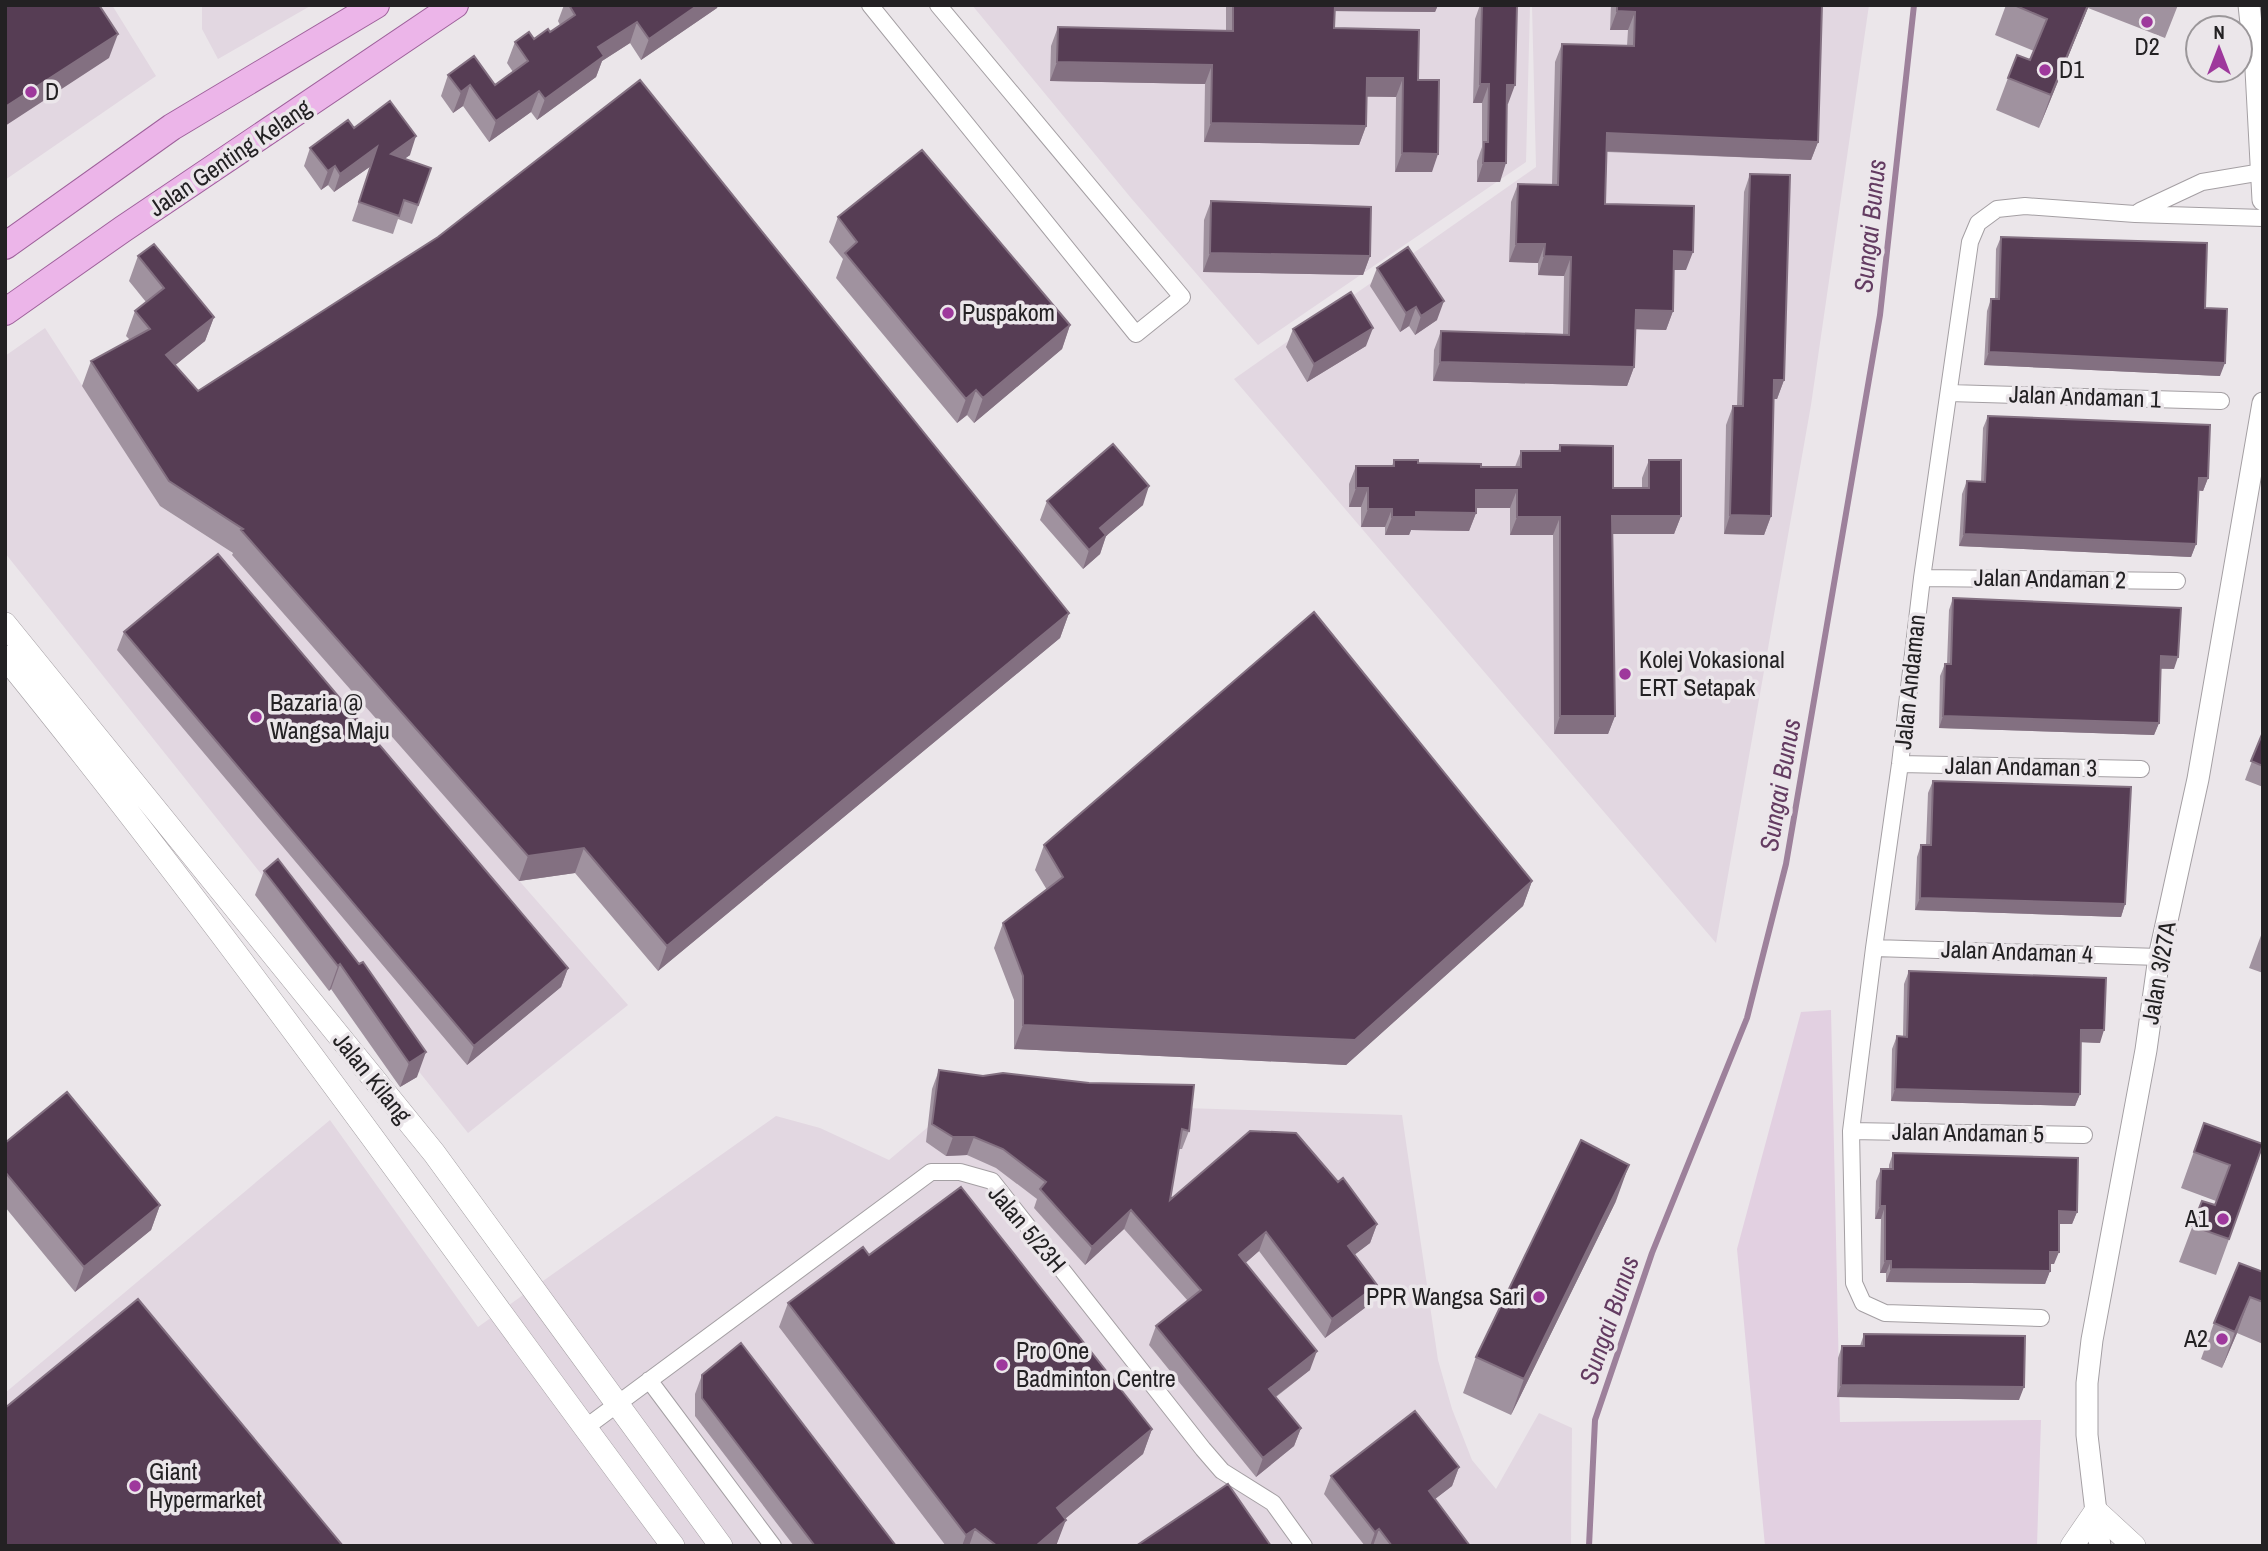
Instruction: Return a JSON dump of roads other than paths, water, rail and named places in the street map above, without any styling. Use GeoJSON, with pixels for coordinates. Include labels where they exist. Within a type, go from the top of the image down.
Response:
{"type":"FeatureCollection","features":[{"type":"Feature","properties":{"kind":"main road","name":"Jalan Genting Kelang"},"geometry":{"type":"LineString","coordinates":[[5,246],[172,127],[376,5]]}},
{"type":"Feature","properties":{"kind":"main road","name":"Jalan Genting Kelang"},"geometry":{"type":"LineString","coordinates":[[5,312],[455,5]]}},
{"type":"Feature","properties":{"kind":"main road","name":"Jalan Kilang"},"geometry":{"type":"LineString","coordinates":[[5,624],[434,1153],[721,1546]]}},
{"type":"Feature","properties":{"kind":"main road","name":"Jalan Kilang"},"geometry":{"type":"LineString","coordinates":[[8,663],[142,827],[405,1179],[673,1546]]}},
{"type":"Feature","properties":{"kind":"main road"},"geometry":{"type":"LineString","coordinates":[[2073,1546],[2096,1511],[2134,1546]]}},
{"type":"Feature","properties":{"kind":"street"},"geometry":{"type":"LineString","coordinates":[[870,5],[1136,334],[1182,297],[938,5]]}},
{"type":"Feature","properties":{"kind":"street"},"geometry":{"type":"LineString","coordinates":[[2249,5],[2256,70],[2263,200]]}},
{"type":"Feature","properties":{"kind":"street","name":"Jalan Andaman"},"geometry":{"type":"LineString","coordinates":[[2135,214],[2202,182],[2262,172]]}},
{"type":"Feature","properties":{"kind":"street","name":"Jalan Andaman"},"geometry":{"type":"LineString","coordinates":[[2041,1318],[1885,1313],[1863,1303],[1854,1283],[1852,1131],[1922,578],[1970,242],[1978,223],[1997,209],[2025,206],[2263,219]]}},
{"type":"Feature","properties":{"kind":"street","name":"Jalan Andaman 1"},"geometry":{"type":"LineString","coordinates":[[1950,393],[2221,401]]}},
{"type":"Feature","properties":{"kind":"street","name":"Jalan 3/27A"},"geometry":{"type":"LineString","coordinates":[[2100,1546],[2087,1435],[2090,1362],[2146,1050],[2159,957],[2198,779],[2217,659],[2259,462],[2263,403]]}},
{"type":"Feature","properties":{"kind":"street","name":"Jalan Andaman 2"},"geometry":{"type":"LineString","coordinates":[[1922,578],[2177,581]]}},
{"type":"Feature","properties":{"kind":"street","name":"Jalan Andaman 3"},"geometry":{"type":"LineString","coordinates":[[1900,764],[2141,769]]}},
{"type":"Feature","properties":{"kind":"street","name":"Jalan Andaman 4"},"geometry":{"type":"LineString","coordinates":[[1874,948],[2159,957]]}},
{"type":"Feature","properties":{"kind":"street","name":"Jalan Andaman 5"},"geometry":{"type":"LineString","coordinates":[[1852,1131],[2084,1135]]}},
{"type":"Feature","properties":{"kind":"street","name":"Jalan 5/23H"},"geometry":{"type":"LineString","coordinates":[[585,1428],[931,1172],[960,1172],[992,1181],[1203,1449],[1222,1471],[1273,1503],[1304,1546]]}},
{"type":"Feature","properties":{"kind":"street"},"geometry":{"type":"LineString","coordinates":[[649,1380],[773,1546]]}},
{"type":"Feature","properties":{"kind":"waterway","name":"Sungai Bunus"},"geometry":{"type":"LineString","coordinates":[[1589,1546],[1595,1420],[1652,1253],[1747,1018],[1786,864],[1880,315],[1914,5]]}},
{"type":"Feature","properties":{"kind":"place","name":"D2"},"geometry":{"type":"Point","coordinates":[2147,22]}},
{"type":"Feature","properties":{"kind":"place","name":"D1"},"geometry":{"type":"Point","coordinates":[2045,70]}},
{"type":"Feature","properties":{"kind":"place","name":"D"},"geometry":{"type":"Point","coordinates":[31,92]}},
{"type":"Feature","properties":{"kind":"place","name":"Puspakom"},"geometry":{"type":"Point","coordinates":[948,313]}},
{"type":"Feature","properties":{"kind":"place","name":"Kolej Vokasional ERT Setapak"},"geometry":{"type":"Point","coordinates":[1625,674]}},
{"type":"Feature","properties":{"kind":"place","name":"Bazaria @ Wangsa Maju"},"geometry":{"type":"Point","coordinates":[256,717]}},
{"type":"Feature","properties":{"kind":"place","name":"A1"},"geometry":{"type":"Point","coordinates":[2223,1219]}},
{"type":"Feature","properties":{"kind":"place","name":"PPR Wangsa Sari"},"geometry":{"type":"Point","coordinates":[1539,1297]}},
{"type":"Feature","properties":{"kind":"place","name":"A2"},"geometry":{"type":"Point","coordinates":[2222,1339]}},
{"type":"Feature","properties":{"kind":"place","name":"Pro One Badminton Centre"},"geometry":{"type":"Point","coordinates":[1002,1365]}},
{"type":"Feature","properties":{"kind":"place","name":"Giant Hypermarket"},"geometry":{"type":"Point","coordinates":[135,1486]}}]}
